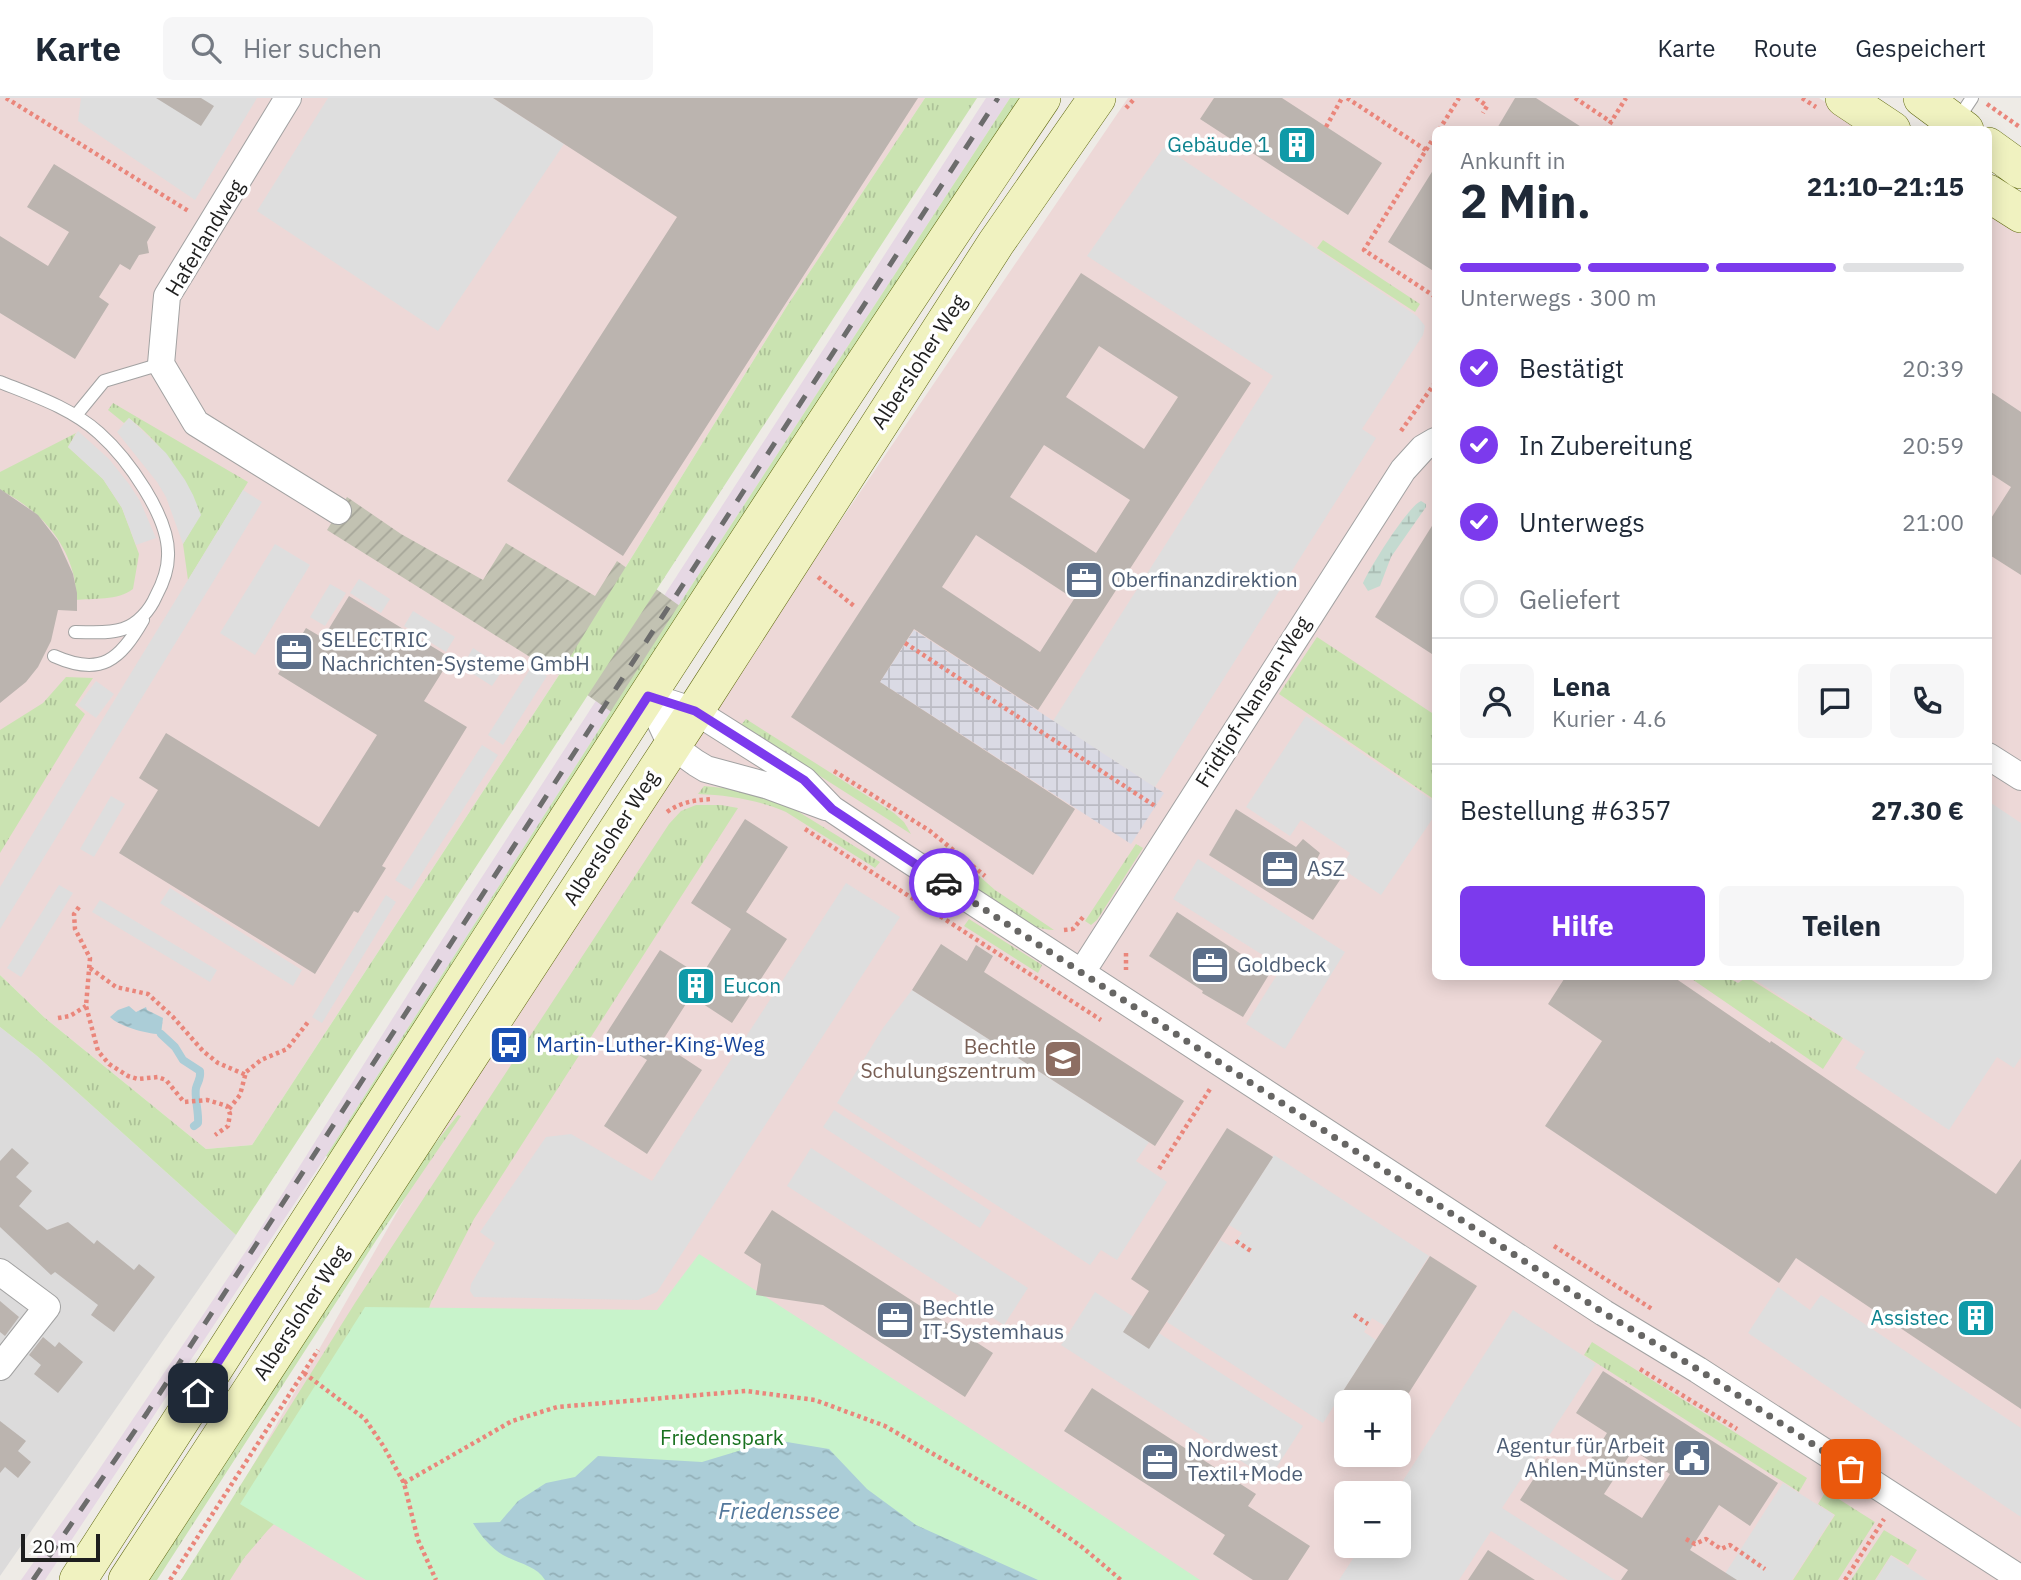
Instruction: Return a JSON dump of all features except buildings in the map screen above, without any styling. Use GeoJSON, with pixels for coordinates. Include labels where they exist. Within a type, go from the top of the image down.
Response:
{"type":"FeatureCollection","features":[{"type":"Feature","properties":{"kind":"main road","name":"Albersloher Weg"},"geometry":{"type":"LineString","coordinates":[[78,1580],[897,313],[1042,98]]}},
{"type":"Feature","properties":{"kind":"main road","name":"Albersloher Weg"},"geometry":{"type":"LineString","coordinates":[[127,1580],[695,711],[996,243],[1097,98]]}},
{"type":"Feature","properties":{"kind":"main road"},"geometry":{"type":"LineString","coordinates":[[1844,98],[1886,126]]}},
{"type":"Feature","properties":{"kind":"main road"},"geometry":{"type":"LineString","coordinates":[[1922,98],[1968,112]]}},
{"type":"Feature","properties":{"kind":"main road"},"geometry":{"type":"LineString","coordinates":[[1992,149],[2021,170]]}},
{"type":"Feature","properties":{"kind":"main road"},"geometry":{"type":"LineString","coordinates":[[1992,196],[2021,214]]}},
{"type":"Feature","properties":{"kind":"street","name":"Haferlandweg"},"geometry":{"type":"LineString","coordinates":[[161,364],[167,296],[288,98]]}},
{"type":"Feature","properties":{"kind":"street"},"geometry":{"type":"LineString","coordinates":[[161,364],[196,423],[338,511]]}},
{"type":"Feature","properties":{"kind":"street","name":"Fridtjof-Nansen-Weg"},"geometry":{"type":"LineString","coordinates":[[1082,972],[1403,470],[1432,443]]}},
{"type":"Feature","properties":{"kind":"street"},"geometry":{"type":"LineString","coordinates":[[648,696],[695,711],[804,780],[832,809],[1604,1313],[1699,1370],[2021,1578]]}},
{"type":"Feature","properties":{"kind":"street"},"geometry":{"type":"LineString","coordinates":[[648,696],[671,745],[706,769],[769,786],[832,809]]}},
{"type":"Feature","properties":{"kind":"street"},"geometry":{"type":"LineString","coordinates":[[1992,759],[2021,778]]}},
{"type":"Feature","properties":{"kind":"street"},"geometry":{"type":"LineString","coordinates":[[0,1272],[47,1307],[0,1367]]}},
{"type":"Feature","properties":{"kind":"lane"},"geometry":{"type":"LineString","coordinates":[[76,414],[104,381],[161,364]]}},
{"type":"Feature","properties":{"kind":"lane"},"geometry":{"type":"LineString","coordinates":[[0,382],[76,414],[101,434],[145,488],[155,509],[169,553],[167,575],[153,604],[134,636],[112,660],[104,663],[75,662],[54,656]]}},
{"type":"Feature","properties":{"kind":"lane"},"geometry":{"type":"LineString","coordinates":[[75,632],[121,630],[134,624],[153,604]]}},
{"type":"Feature","properties":{"kind":"path"},"geometry":{"type":"LineString","coordinates":[[6,98],[210,224]]}},
{"type":"Feature","properties":{"kind":"path"},"geometry":{"type":"LineString","coordinates":[[1326,127],[1345,98],[1426,150]]}},
{"type":"Feature","properties":{"kind":"path"},"geometry":{"type":"LineString","coordinates":[[1442,126],[1459,98]]}},
{"type":"Feature","properties":{"kind":"path"},"geometry":{"type":"LineString","coordinates":[[1476,98],[1488,106],[1483,113]]}},
{"type":"Feature","properties":{"kind":"path"},"geometry":{"type":"LineString","coordinates":[[1575,98],[1611,122]]}},
{"type":"Feature","properties":{"kind":"path"},"geometry":{"type":"LineString","coordinates":[[1608,126],[1626,98]]}},
{"type":"Feature","properties":{"kind":"path"},"geometry":{"type":"LineString","coordinates":[[1968,112],[2021,128]]}},
{"type":"Feature","properties":{"kind":"path"},"geometry":{"type":"LineString","coordinates":[[1432,141],[1364,250],[1432,295]]}},
{"type":"Feature","properties":{"kind":"path"},"geometry":{"type":"LineString","coordinates":[[1399,433],[1432,387]]}},
{"type":"Feature","properties":{"kind":"path"},"geometry":{"type":"LineString","coordinates":[[812,572],[854,606]]}},
{"type":"Feature","properties":{"kind":"path"},"geometry":{"type":"LineString","coordinates":[[905,643],[1155,806]]}},
{"type":"Feature","properties":{"kind":"path"},"geometry":{"type":"LineString","coordinates":[[658,818],[676,806],[693,800],[720,799]]}},
{"type":"Feature","properties":{"kind":"path"},"geometry":{"type":"LineString","coordinates":[[1149,816],[1159,800]]}},
{"type":"Feature","properties":{"kind":"path"},"geometry":{"type":"LineString","coordinates":[[799,825],[901,889]]}},
{"type":"Feature","properties":{"kind":"path"},"geometry":{"type":"LineString","coordinates":[[930,831],[993,883]]}},
{"type":"Feature","properties":{"kind":"path"},"geometry":{"type":"LineString","coordinates":[[79,907],[74,914],[75,929],[89,952],[86,1006],[98,1051],[113,1067],[138,1079],[158,1077],[166,1080],[184,1102],[213,1101],[229,1109]]}},
{"type":"Feature","properties":{"kind":"path"},"geometry":{"type":"LineString","coordinates":[[1054,924],[1063,930],[1073,929],[1086,915]]}},
{"type":"Feature","properties":{"kind":"path"},"geometry":{"type":"LineString","coordinates":[[90,968],[116,987],[148,994],[203,1051],[218,1063],[246,1075]]}},
{"type":"Feature","properties":{"kind":"path"},"geometry":{"type":"LineString","coordinates":[[58,1018],[69,1016],[86,1006]]}},
{"type":"Feature","properties":{"kind":"path"},"geometry":{"type":"LineString","coordinates":[[215,1135],[228,1126],[229,1109],[240,1095],[246,1075],[261,1060],[287,1049],[308,1022]]}},
{"type":"Feature","properties":{"kind":"path"},"geometry":{"type":"LineString","coordinates":[[1159,1168],[1210,1089]]}},
{"type":"Feature","properties":{"kind":"path"},"geometry":{"type":"LineString","coordinates":[[1236,1241],[1251,1251]]}},
{"type":"Feature","properties":{"kind":"path"},"geometry":{"type":"LineString","coordinates":[[1354,1315],[1368,1324]]}},
{"type":"Feature","properties":{"kind":"path"},"geometry":{"type":"LineString","coordinates":[[170,1580],[304,1373],[365,1419],[404,1483],[418,1540],[436,1580]]}},
{"type":"Feature","properties":{"kind":"path"},"geometry":{"type":"LineString","coordinates":[[404,1483],[512,1420],[557,1407],[757,1392],[815,1400],[885,1426],[1030,1510],[1082,1547],[1121,1580]]}},
{"type":"Feature","properties":{"kind":"path"},"geometry":{"type":"LineString","coordinates":[[1845,1580],[1898,1498]]}},
{"type":"Feature","properties":{"kind":"path"},"geometry":{"type":"LineString","coordinates":[[1686,1539],[1695,1544],[1706,1539],[1721,1549],[1730,1545],[1765,1569]]}},
{"type":"Feature","properties":{"kind":"shaded area"},"geometry":{"type":"Polygon","coordinates":[[[0,98],[925,98],[787,306],[559,675],[252,1145],[206,1149],[45,1018],[0,975],[0,98]]]}},
{"type":"Feature","properties":{"kind":"shaded area"},"geometry":{"type":"Polygon","coordinates":[[[81,98],[257,98],[195,200],[78,121],[81,98]]]}},
{"type":"Feature","properties":{"kind":"shaded area"},"geometry":{"type":"Polygon","coordinates":[[[328,98],[493,98],[564,144],[438,331],[257,211],[328,98]]]}},
{"type":"Feature","properties":{"kind":"shaded area"},"geometry":{"type":"Polygon","coordinates":[[[986,98],[1010,98],[682,600],[326,1156],[45,1580],[21,1580],[96,1474],[252,1242],[469,897],[986,98]]]}},
{"type":"Feature","properties":{"kind":"shaded area"},"geometry":{"type":"Polygon","coordinates":[[[1128,98],[1819,98],[1862,126],[1432,126],[1432,980],[1992,980],[1992,213],[2021,231],[2021,1580],[188,1580],[488,1052],[782,607],[1128,98]]]}},
{"type":"Feature","properties":{"kind":"shaded area"},"geometry":{"type":"Polygon","coordinates":[[[1164,147],[1417,316],[1425,326],[1423,335],[1362,429],[1376,438],[1155,787],[1053,721],[1273,376],[1087,256],[1164,147]]]}},
{"type":"Feature","properties":{"kind":"shaded area"},"geometry":{"type":"Polygon","coordinates":[[[129,418],[166,453],[193,495],[201,515],[183,544],[166,497],[117,432],[129,418]]]}},
{"type":"Feature","properties":{"kind":"shaded area"},"geometry":{"type":"Polygon","coordinates":[[[78,431],[109,459],[129,484],[140,501],[156,538],[136,545],[122,508],[103,479],[68,447],[78,431]]]}},
{"type":"Feature","properties":{"kind":"shaded area"},"geometry":{"type":"Polygon","coordinates":[[[243,490],[262,502],[0,929],[0,887],[243,490]]]}},
{"type":"Feature","properties":{"kind":"shaded area"},"geometry":{"type":"Polygon","coordinates":[[[347,497],[401,534],[483,580],[506,543],[595,596],[617,561],[684,609],[617,716],[559,675],[327,530],[347,497]]]}},
{"type":"Feature","properties":{"kind":"shaded area"},"geometry":{"type":"Polygon","coordinates":[[[275,544],[310,565],[255,655],[220,633],[275,544]]]}},
{"type":"Feature","properties":{"kind":"shaded area"},"geometry":{"type":"Polygon","coordinates":[[[359,579],[390,599],[381,613],[350,593],[359,579]]]}},
{"type":"Feature","properties":{"kind":"shaded area"},"geometry":{"type":"Polygon","coordinates":[[[330,584],[346,593],[325,626],[310,617],[330,584]]]}},
{"type":"Feature","properties":{"kind":"shaded area"},"geometry":{"type":"Polygon","coordinates":[[[413,611],[455,637],[446,652],[404,626],[413,611]]]}},
{"type":"Feature","properties":{"kind":"shaded area"},"geometry":{"type":"Polygon","coordinates":[[[914,630],[1164,793],[1131,844],[880,682],[914,630]]]}},
{"type":"Feature","properties":{"kind":"shaded area"},"geometry":{"type":"Polygon","coordinates":[[[473,648],[504,668],[492,686],[462,667],[473,648]]]}},
{"type":"Feature","properties":{"kind":"shaded area"},"geometry":{"type":"Polygon","coordinates":[[[532,666],[547,676],[503,745],[488,735],[532,666]]]}},
{"type":"Feature","properties":{"kind":"shaded area"},"geometry":{"type":"Polygon","coordinates":[[[96,681],[114,694],[96,718],[78,705],[96,681]]]}},
{"type":"Feature","properties":{"kind":"shaded area"},"geometry":{"type":"Polygon","coordinates":[[[1306,716],[1432,800],[1432,819],[1381,895],[1341,868],[1350,853],[1301,820],[1290,836],[1246,807],[1306,716]]]}},
{"type":"Feature","properties":{"kind":"shaded area"},"geometry":{"type":"Polygon","coordinates":[[[482,745],[498,755],[411,890],[395,880],[482,745]]]}},
{"type":"Feature","properties":{"kind":"shaded area"},"geometry":{"type":"Polygon","coordinates":[[[111,796],[125,804],[94,857],[80,849],[111,796]]]}},
{"type":"Feature","properties":{"kind":"shaded area"},"geometry":{"type":"Polygon","coordinates":[[[1992,804],[2021,823],[2021,1057],[2014,1068],[1997,1057],[1949,1130],[1855,1068],[1865,1052],[1756,980],[1992,980],[1992,804]]]}},
{"type":"Feature","properties":{"kind":"shaded area"},"geometry":{"type":"Polygon","coordinates":[[[1198,859],[1345,952],[1285,1049],[1246,1024],[1282,967],[1173,899],[1198,859]]]}},
{"type":"Feature","properties":{"kind":"shaded area"},"geometry":{"type":"Polygon","coordinates":[[[846,883],[900,917],[657,1292],[638,1300],[474,1297],[470,1291],[471,1284],[495,1243],[480,1232],[546,1137],[571,1134],[652,1181],[846,883]]]}},
{"type":"Feature","properties":{"kind":"shaded area"},"geometry":{"type":"Polygon","coordinates":[[[59,885],[73,893],[21,977],[7,968],[59,885]]]}},
{"type":"Feature","properties":{"kind":"shaded area"},"geometry":{"type":"Polygon","coordinates":[[[170,888],[302,970],[293,986],[160,903],[170,888]]]}},
{"type":"Feature","properties":{"kind":"shaded area"},"geometry":{"type":"Polygon","coordinates":[[[386,895],[396,902],[322,1023],[312,1017],[386,895]]]}},
{"type":"Feature","properties":{"kind":"shaded area"},"geometry":{"type":"Polygon","coordinates":[[[100,900],[217,970],[210,982],[92,912],[100,900]]]}},
{"type":"Feature","properties":{"kind":"shaded area"},"geometry":{"type":"Polygon","coordinates":[[[912,990],[1149,1142],[1136,1161],[1167,1182],[1117,1260],[1101,1250],[1090,1265],[837,1103],[883,1028],[912,990]]]}},
{"type":"Feature","properties":{"kind":"shaded area"},"geometry":{"type":"Polygon","coordinates":[[[0,1027],[37,1056],[236,1235],[0,1576],[0,1027]]]}},
{"type":"Feature","properties":{"kind":"shaded area"},"geometry":{"type":"Polygon","coordinates":[[[834,1110],[991,1211],[980,1228],[823,1127],[834,1110]]]}},
{"type":"Feature","properties":{"kind":"shaded area"},"geometry":{"type":"Polygon","coordinates":[[[811,1148],[1028,1288],[1004,1325],[787,1186],[811,1148]]]}},
{"type":"Feature","properties":{"kind":"shaded area"},"geometry":{"type":"Polygon","coordinates":[[[1274,1155],[1429,1256],[1385,1326],[1372,1318],[1364,1332],[1376,1340],[1344,1390],[1334,1390],[1334,1406],[1323,1423],[1167,1322],[1220,1240],[1232,1247],[1242,1233],[1229,1225],[1274,1155]]]}},
{"type":"Feature","properties":{"kind":"shaded area"},"geometry":{"type":"Polygon","coordinates":[[[1778,1287],[1810,1310],[1821,1295],[2021,1428],[2021,1517],[1748,1333],[1778,1287]]]}},
{"type":"Feature","properties":{"kind":"shaded area"},"geometry":{"type":"Polygon","coordinates":[[[1095,1292],[1303,1426],[1269,1479],[1061,1345],[1095,1292]]]}},
{"type":"Feature","properties":{"kind":"shaded area"},"geometry":{"type":"Polygon","coordinates":[[[1513,1310],[1596,1364],[1502,1508],[1615,1580],[1568,1580],[1491,1531],[1459,1580],[1339,1580],[1353,1558],[1411,1558],[1411,1481],[1403,1481],[1513,1310]]]}},
{"type":"Feature","properties":{"kind":"shaded area"},"geometry":{"type":"Polygon","coordinates":[[[1783,1483],[1834,1515],[1792,1580],[1721,1580],[1783,1483]]]}},
{"type":"Feature","properties":{"kind":"shaded area"},"geometry":{"type":"Polygon","coordinates":[[[1891,1556],[1927,1580],[1876,1580],[1891,1556]]]}},
{"type":"Feature","properties":{"kind":"green space"},"geometry":{"type":"Polygon","coordinates":[[[925,98],[977,98],[236,1235],[37,1056],[0,1027],[0,975],[45,1018],[206,1149],[252,1145],[559,675],[787,306],[925,98]]]}},
{"type":"Feature","properties":{"kind":"green space"},"geometry":{"type":"Polygon","coordinates":[[[1010,98],[1021,98],[333,1160],[326,1156],[682,600],[1010,98]]]}},
{"type":"Feature","properties":{"kind":"green space"},"geometry":{"type":"Polygon","coordinates":[[[1323,240],[1420,304],[1415,312],[1317,248],[1323,240]]]}},
{"type":"Feature","properties":{"kind":"green space"},"geometry":{"type":"Polygon","coordinates":[[[113,403],[248,482],[188,580],[183,544],[200,515],[187,487],[162,450],[129,418],[124,423],[108,410],[113,403]]]}},
{"type":"Feature","properties":{"kind":"green space"},"geometry":{"type":"Polygon","coordinates":[[[76,433],[68,447],[103,479],[122,508],[139,554],[133,589],[120,596],[75,600],[70,563],[56,537],[37,515],[0,490],[0,472],[76,433]]]}},
{"type":"Feature","properties":{"kind":"green space"},"geometry":{"type":"Polygon","coordinates":[[[1421,501],[1426,507],[1391,557],[1380,586],[1368,591],[1363,583],[1373,565],[1399,525],[1421,501]]]}},
{"type":"Feature","properties":{"kind":"green space"},"geometry":{"type":"Polygon","coordinates":[[[1317,637],[1432,713],[1432,798],[1279,694],[1317,637]]]}},
{"type":"Feature","properties":{"kind":"green space"},"geometry":{"type":"Polygon","coordinates":[[[66,677],[93,678],[75,705],[85,714],[0,853],[0,730],[43,703],[66,677]]]}},
{"type":"Feature","properties":{"kind":"green space"},"geometry":{"type":"Polygon","coordinates":[[[746,719],[894,813],[904,822],[911,834],[741,725],[746,719]]]}},
{"type":"Feature","properties":{"kind":"green space"},"geometry":{"type":"Polygon","coordinates":[[[704,786],[733,789],[781,801],[880,862],[875,868],[786,812],[765,804],[698,794],[704,786]]]}},
{"type":"Feature","properties":{"kind":"green space"},"geometry":{"type":"Polygon","coordinates":[[[696,805],[738,808],[474,1219],[431,1302],[394,1422],[310,1488],[268,1530],[244,1558],[230,1580],[181,1580],[355,1303],[669,824],[681,811],[696,805]]]}},
{"type":"Feature","properties":{"kind":"green space"},"geometry":{"type":"Polygon","coordinates":[[[1136,844],[1143,848],[1097,920],[1091,925],[1085,921],[1136,844]]]}},
{"type":"Feature","properties":{"kind":"green space"},"geometry":{"type":"Polygon","coordinates":[[[944,845],[995,890],[1054,930],[1022,921],[990,900],[963,873],[944,845]]]}},
{"type":"Feature","properties":{"kind":"green space"},"geometry":{"type":"Polygon","coordinates":[[[969,919],[1042,965],[1038,973],[964,926],[969,919]]]}},
{"type":"Feature","properties":{"kind":"green space"},"geometry":{"type":"Polygon","coordinates":[[[1693,980],[1732,980],[1738,983],[1752,980],[1843,1038],[1823,1069],[1693,980]]]}},
{"type":"Feature","properties":{"kind":"green space"},"geometry":{"type":"Polygon","coordinates":[[[458,1115],[461,1116],[377,1239],[157,1580],[143,1580],[396,1192],[458,1115]]]}},
{"type":"Feature","properties":{"kind":"green space","name":"Friedenspark"},"geometry":{"type":"Polygon","coordinates":[[[699,1254],[1200,1580],[366,1580],[240,1504],[365,1307],[657,1310],[699,1254]]]}},
{"type":"Feature","properties":{"kind":"green space"},"geometry":{"type":"Polygon","coordinates":[[[1592,1342],[1807,1478],[1799,1492],[1584,1355],[1592,1342]]]}},
{"type":"Feature","properties":{"kind":"green space"},"geometry":{"type":"Polygon","coordinates":[[[1826,1491],[1875,1522],[1838,1580],[1793,1580],[1835,1515],[1818,1504],[1826,1491]]]}},
{"type":"Feature","properties":{"kind":"green space"},"geometry":{"type":"Polygon","coordinates":[[[1884,1530],[1917,1550],[1908,1565],[1891,1555],[1875,1580],[1851,1580],[1884,1530]]]}},
{"type":"Feature","properties":{"kind":"water"},"geometry":{"type":"Polygon","coordinates":[[[129,1006],[136,1012],[146,1007],[163,1018],[161,1034],[134,1029],[110,1017],[129,1006]]]}},
{"type":"Feature","properties":{"kind":"water","name":"Friedenssee"},"geometry":{"type":"Polygon","coordinates":[[[775,1440],[829,1449],[867,1489],[916,1525],[1038,1580],[545,1580],[532,1568],[494,1549],[473,1523],[500,1522],[518,1501],[546,1483],[575,1477],[598,1456],[702,1462],[775,1440]]]}},
{"type":"Feature","properties":{"kind":"waterway"},"geometry":{"type":"LineString","coordinates":[[161,1034],[175,1047],[183,1060],[200,1071],[196,1088],[198,1123],[194,1126]]}},
{"type":"Feature","properties":{"kind":"railway"},"geometry":{"type":"LineString","coordinates":[[33,1580],[147,1413],[998,98]]}},
{"type":"Feature","properties":{"kind":"way so far"},"geometry":{"type":"LineString","coordinates":[[944,883],[1604,1313],[1699,1370],[1851,1469]]}},
{"type":"Feature","properties":{"kind":"place","name":"Gebäude 1"},"geometry":{"type":"Point","coordinates":[1297,145]}},
{"type":"Feature","properties":{"kind":"place","name":"Oberfinanzdirektion"},"geometry":{"type":"Point","coordinates":[1084,580]}},
{"type":"Feature","properties":{"kind":"place","name":"SELECTRIC Nachrichten-Systeme GmbH"},"geometry":{"type":"Point","coordinates":[294,652]}},
{"type":"Feature","properties":{"kind":"place","name":"ASZ"},"geometry":{"type":"Point","coordinates":[1280,869]}},
{"type":"Feature","properties":{"kind":"place","name":"Goldbeck"},"geometry":{"type":"Point","coordinates":[1210,965]}},
{"type":"Feature","properties":{"kind":"place","name":"Eucon"},"geometry":{"type":"Point","coordinates":[696,986]}},
{"type":"Feature","properties":{"kind":"place","name":"Martin-Luther-King-Weg"},"geometry":{"type":"Point","coordinates":[509,1045]}},
{"type":"Feature","properties":{"kind":"place","name":"Bechtle Schulungszentrum"},"geometry":{"type":"Point","coordinates":[1063,1059]}},
{"type":"Feature","properties":{"kind":"place","name":"Assistec"},"geometry":{"type":"Point","coordinates":[1976,1318]}},
{"type":"Feature","properties":{"kind":"place","name":"Bechtle IT-Systemhaus"},"geometry":{"type":"Point","coordinates":[895,1320]}},
{"type":"Feature","properties":{"kind":"place","name":"Agentur für Arbeit Ahlen-Münster"},"geometry":{"type":"Point","coordinates":[1692,1458]}},
{"type":"Feature","properties":{"kind":"place","name":"Nordwest Textil+Mode"},"geometry":{"type":"Point","coordinates":[1160,1462]}},
{"type":"Feature","properties":{"kind":"route"},"geometry":{"type":"LineString","coordinates":[[198,1393],[648,696],[695,711],[804,780],[832,809],[944,883]]}}]}
